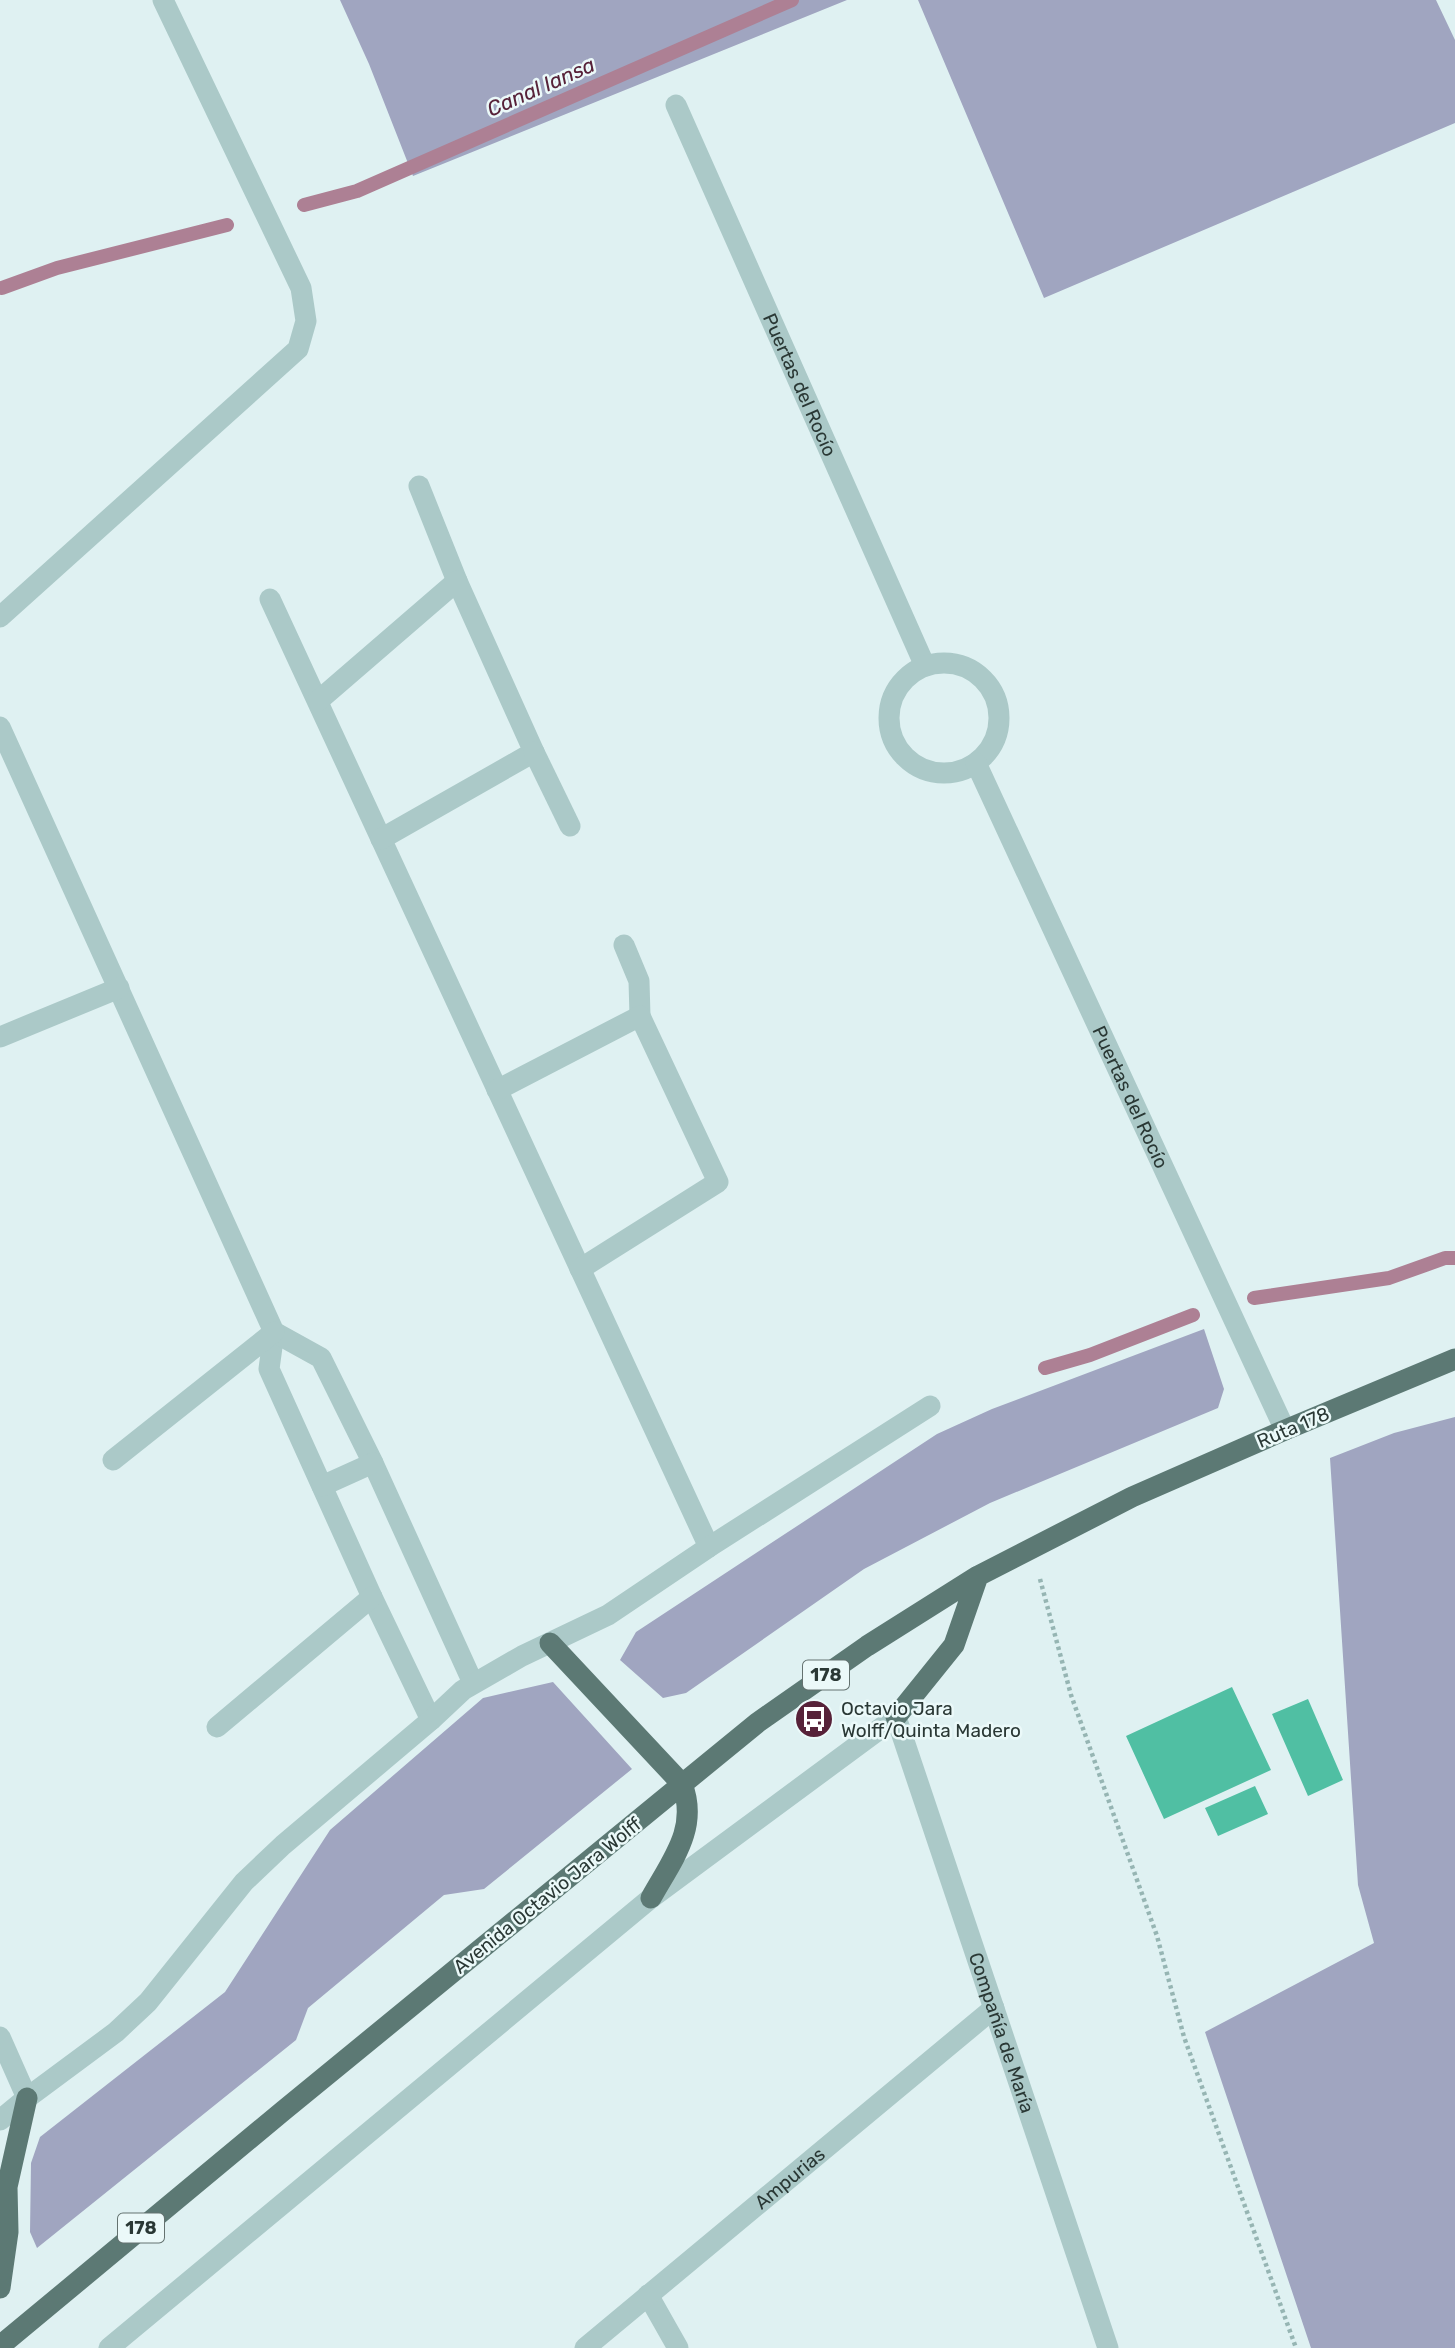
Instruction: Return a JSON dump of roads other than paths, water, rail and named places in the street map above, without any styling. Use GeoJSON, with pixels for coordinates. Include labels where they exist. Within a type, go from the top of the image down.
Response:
{"type":"FeatureCollection","features":[{"type":"Feature","properties":{"kind":"main road","name":"Ruta 178"},"geometry":{"type":"LineString","coordinates":[[1132,1497],[1455,1359]]}},
{"type":"Feature","properties":{"kind":"main road","name":"Avenida Octavio Jara Wolff"},"geometry":{"type":"LineString","coordinates":[[0,2346],[282,2110],[757,1723],[917,1613],[978,1576],[1132,1497]]}},
{"type":"Feature","properties":{"kind":"main road"},"geometry":{"type":"LineString","coordinates":[[896,1717],[954,1645],[978,1576]]}},
{"type":"Feature","properties":{"kind":"main road"},"geometry":{"type":"LineString","coordinates":[[550,1643],[682,1784],[689,1808],[688,1822],[684,1836],[651,1898]]}},
{"type":"Feature","properties":{"kind":"main road"},"geometry":{"type":"LineString","coordinates":[[0,2288],[8,2232],[7,2187],[27,2098]]}},
{"type":"Feature","properties":{"kind":"street"},"geometry":{"type":"LineString","coordinates":[[0,617],[298,349],[306,321],[301,288],[163,0]]}},
{"type":"Feature","properties":{"kind":"street","name":"Puertas del Rocío"},"geometry":{"type":"LineString","coordinates":[[676,105],[925,666]]}},
{"type":"Feature","properties":{"kind":"street"},"geometry":{"type":"LineString","coordinates":[[419,486],[457,581],[570,826]]}},
{"type":"Feature","properties":{"kind":"street"},"geometry":{"type":"LineString","coordinates":[[318,701],[457,581]]}},
{"type":"Feature","properties":{"kind":"street"},"geometry":{"type":"LineString","coordinates":[[270,599],[709,1547]]}},
{"type":"Feature","properties":{"kind":"street"},"geometry":{"type":"LineString","coordinates":[[954,664],[967,668],[989,686],[996,698],[998,727],[987,753],[976,763],[959,771],[940,774],[922,769],[906,759],[894,744],[888,726],[889,707],[896,690],[908,675],[925,666],[954,664]]}},
{"type":"Feature","properties":{"kind":"street"},"geometry":{"type":"LineString","coordinates":[[0,727],[274,1332],[269,1369],[431,1720]]}},
{"type":"Feature","properties":{"kind":"street"},"geometry":{"type":"LineString","coordinates":[[381,839],[534,752]]}},
{"type":"Feature","properties":{"kind":"street","name":"Puertas del Rocío"},"geometry":{"type":"LineString","coordinates":[[976,763],[1285,1430]]}},
{"type":"Feature","properties":{"kind":"street"},"geometry":{"type":"LineString","coordinates":[[580,1269],[719,1182],[640,1016],[639,981],[624,945]]}},
{"type":"Feature","properties":{"kind":"street"},"geometry":{"type":"LineString","coordinates":[[0,1037],[119,988]]}},
{"type":"Feature","properties":{"kind":"street"},"geometry":{"type":"LineString","coordinates":[[497,1090],[640,1016]]}},
{"type":"Feature","properties":{"kind":"street"},"geometry":{"type":"LineString","coordinates":[[113,1460],[274,1332]]}},
{"type":"Feature","properties":{"kind":"street"},"geometry":{"type":"LineString","coordinates":[[274,1332],[321,1358],[373,1463],[473,1683]]}},
{"type":"Feature","properties":{"kind":"street"},"geometry":{"type":"LineString","coordinates":[[0,2120],[116,2032],[155,1994],[244,1882],[463,1690],[522,1656],[608,1615],[930,1406]]}},
{"type":"Feature","properties":{"kind":"street"},"geometry":{"type":"LineString","coordinates":[[322,1486],[373,1463]]}},
{"type":"Feature","properties":{"kind":"street"},"geometry":{"type":"LineString","coordinates":[[217,1727],[372,1597]]}},
{"type":"Feature","properties":{"kind":"street"},"geometry":{"type":"LineString","coordinates":[[109,2348],[651,1898],[896,1717]]}},
{"type":"Feature","properties":{"kind":"street","name":"Compañía de María"},"geometry":{"type":"LineString","coordinates":[[896,1717],[1108,2348]]}},
{"type":"Feature","properties":{"kind":"street","name":"Ampurias"},"geometry":{"type":"LineString","coordinates":[[585,2348],[994,2008]]}},
{"type":"Feature","properties":{"kind":"street"},"geometry":{"type":"LineString","coordinates":[[0,2037],[27,2098]]}},
{"type":"Feature","properties":{"kind":"street"},"geometry":{"type":"LineString","coordinates":[[648,2295],[678,2348]]}},
{"type":"Feature","properties":{"kind":"waterway","name":"Canal Iansa"},"geometry":{"type":"LineString","coordinates":[[304,205],[357,191],[792,0]]}},
{"type":"Feature","properties":{"kind":"waterway","name":"Canal Iansa"},"geometry":{"type":"LineString","coordinates":[[2,288],[57,268],[227,225]]}},
{"type":"Feature","properties":{"kind":"waterway"},"geometry":{"type":"LineString","coordinates":[[1254,1298],[1389,1278],[1445,1258],[1455,1258]]}},
{"type":"Feature","properties":{"kind":"waterway"},"geometry":{"type":"LineString","coordinates":[[1045,1368],[1090,1355],[1193,1315]]}},
{"type":"Feature","properties":{"kind":"place","name":"Octavio Jara Wolff/Quinta Madero"},"geometry":{"type":"Point","coordinates":[814,1719]}}]}
